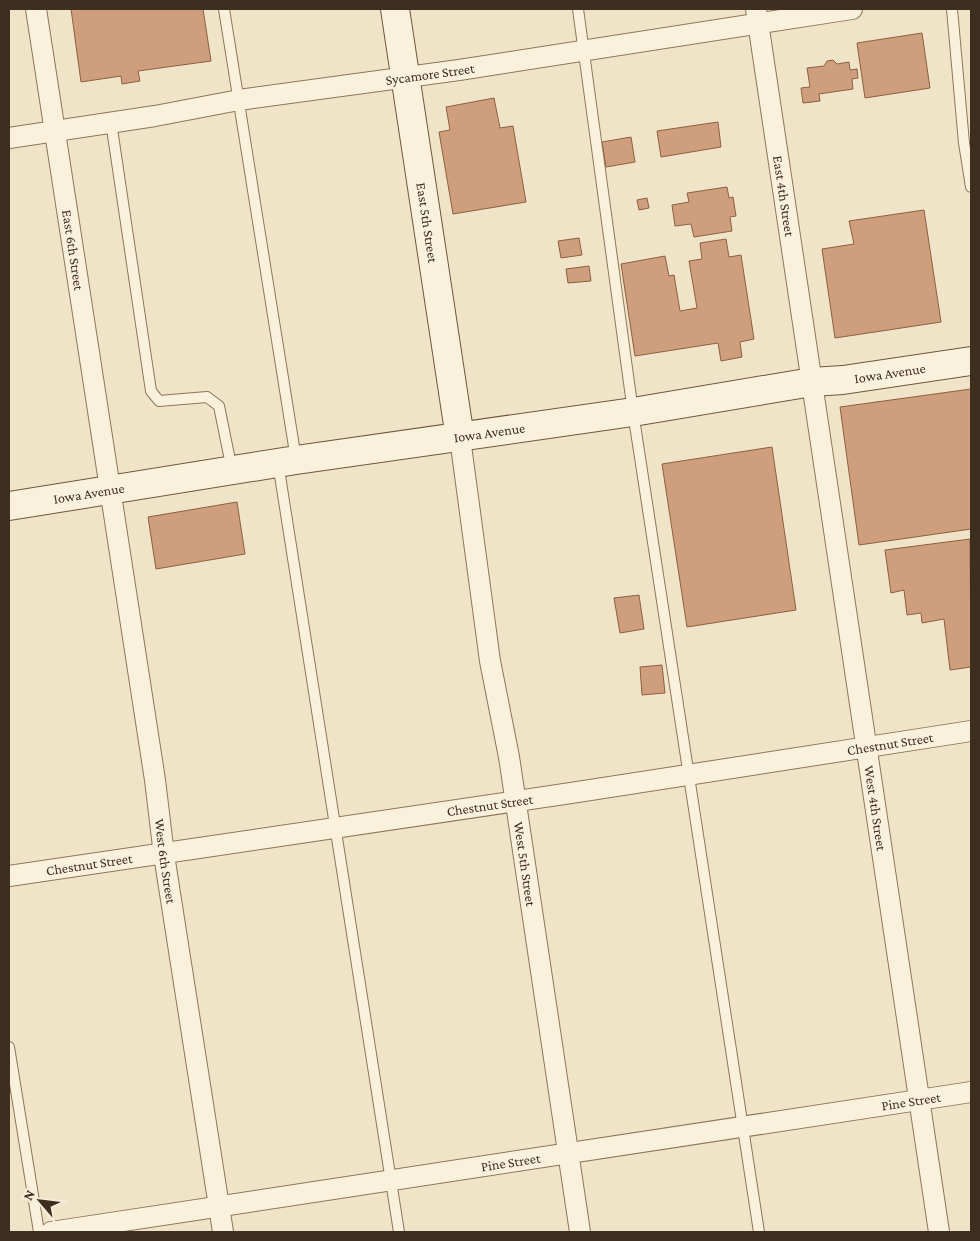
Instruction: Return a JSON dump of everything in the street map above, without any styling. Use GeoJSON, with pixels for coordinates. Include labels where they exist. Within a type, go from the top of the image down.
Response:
{"type":"FeatureCollection","features":[{"type":"Feature","properties":{"kind":"street","name":"East 6th Street"},"geometry":{"type":"LineString","coordinates":[[36,9],[110,491]]}},
{"type":"Feature","properties":{"kind":"street","name":"East 5th Street"},"geometry":{"type":"LineString","coordinates":[[395,9],[460,438]]}},
{"type":"Feature","properties":{"kind":"street","name":"Sycamore Street"},"geometry":{"type":"LineString","coordinates":[[9,138],[155,116],[239,100],[322,90],[584,49],[757,17],[852,9]]}},
{"type":"Feature","properties":{"kind":"street","name":"East 4th Street"},"geometry":{"type":"LineString","coordinates":[[757,17],[812,382]]}},
{"type":"Feature","properties":{"kind":"street","name":"Iowa Avenue"},"geometry":{"type":"LineString","coordinates":[[9,506],[287,461],[460,438],[633,412],[812,382],[843,380],[971,361]]}},
{"type":"Feature","properties":{"kind":"street","name":"West 4th Street"},"geometry":{"type":"LineString","coordinates":[[812,382],[851,632],[865,747],[939,1232]]}},
{"type":"Feature","properties":{"kind":"street","name":"West 5th Street"},"geometry":{"type":"LineString","coordinates":[[460,438],[490,661],[509,757],[580,1232]]}},
{"type":"Feature","properties":{"kind":"street","name":"West 6th Street"},"geometry":{"type":"LineString","coordinates":[[110,491],[223,1232]]}},
{"type":"Feature","properties":{"kind":"street","name":"Chestnut Street"},"geometry":{"type":"LineString","coordinates":[[9,876],[164,855],[335,827],[971,731]]}},
{"type":"Feature","properties":{"kind":"street","name":"Pine Street"},"geometry":{"type":"LineString","coordinates":[[51,1232],[971,1092]]}},
{"type":"Feature","properties":{"kind":"lane"},"geometry":{"type":"LineString","coordinates":[[224,9],[239,100],[335,827],[399,1232]]}},
{"type":"Feature","properties":{"kind":"lane"},"geometry":{"type":"LineString","coordinates":[[578,9],[633,412],[654,538],[688,775],[759,1232]]}},
{"type":"Feature","properties":{"kind":"lane"},"geometry":{"type":"LineString","coordinates":[[952,9],[964,143],[971,187]]}},
{"type":"Feature","properties":{"kind":"lane"},"geometry":{"type":"LineString","coordinates":[[111,122],[151,392],[159,401],[207,397],[219,406],[232,471]]}},
{"type":"Feature","properties":{"kind":"lane"},"geometry":{"type":"LineString","coordinates":[[9,1047],[39,1232]]}},
{"type":"Feature","properties":{"kind":"building"},"geometry":{"type":"Polygon","coordinates":[[[71,9],[203,9],[211,61],[138,71],[140,81],[122,84],[121,76],[81,82],[71,9]]]}},
{"type":"Feature","properties":{"kind":"building"},"geometry":{"type":"Polygon","coordinates":[[[922,33],[930,88],[865,98],[857,43],[922,33]]]}},
{"type":"Feature","properties":{"kind":"building"},"geometry":{"type":"Polygon","coordinates":[[[833,60],[837,64],[849,62],[850,70],[857,69],[858,78],[852,79],[853,89],[819,94],[820,101],[803,103],[801,88],[810,87],[807,68],[824,66],[827,61],[833,60]]]}},
{"type":"Feature","properties":{"kind":"building"},"geometry":{"type":"Polygon","coordinates":[[[494,98],[500,128],[513,126],[526,202],[453,214],[439,132],[450,130],[446,107],[494,98]]]}},
{"type":"Feature","properties":{"kind":"building"},"geometry":{"type":"Polygon","coordinates":[[[718,122],[721,147],[661,157],[657,131],[718,122]]]}},
{"type":"Feature","properties":{"kind":"building"},"geometry":{"type":"Polygon","coordinates":[[[631,137],[635,162],[606,167],[602,142],[631,137]]]}},
{"type":"Feature","properties":{"kind":"building"},"geometry":{"type":"Polygon","coordinates":[[[727,187],[729,198],[733,197],[736,216],[730,217],[732,231],[694,237],[691,224],[675,226],[672,205],[689,202],[687,193],[727,187]]]}},
{"type":"Feature","properties":{"kind":"building"},"geometry":{"type":"Polygon","coordinates":[[[647,198],[649,208],[639,210],[637,200],[647,198]]]}},
{"type":"Feature","properties":{"kind":"building"},"geometry":{"type":"Polygon","coordinates":[[[924,210],[941,322],[835,338],[822,249],[854,244],[849,221],[924,210]]]}},
{"type":"Feature","properties":{"kind":"building"},"geometry":{"type":"Polygon","coordinates":[[[579,238],[582,255],[561,258],[558,241],[579,238]]]}},
{"type":"Feature","properties":{"kind":"building"},"geometry":{"type":"Polygon","coordinates":[[[726,239],[729,257],[741,255],[754,339],[740,342],[742,357],[721,361],[718,343],[635,356],[621,264],[665,256],[669,276],[674,275],[680,311],[697,308],[689,261],[702,259],[700,243],[726,239]]]}},
{"type":"Feature","properties":{"kind":"building"},"geometry":{"type":"Polygon","coordinates":[[[589,266],[591,281],[568,283],[566,269],[589,266]]]}},
{"type":"Feature","properties":{"kind":"building"},"geometry":{"type":"Polygon","coordinates":[[[971,389],[971,529],[859,545],[840,407],[971,389]]]}},
{"type":"Feature","properties":{"kind":"building"},"geometry":{"type":"Polygon","coordinates":[[[772,447],[796,610],[687,627],[662,464],[772,447]]]}},
{"type":"Feature","properties":{"kind":"building"},"geometry":{"type":"Polygon","coordinates":[[[237,502],[245,554],[156,569],[148,517],[237,502]]]}},
{"type":"Feature","properties":{"kind":"building"},"geometry":{"type":"Polygon","coordinates":[[[970,539],[971,667],[950,670],[944,619],[922,623],[921,613],[907,615],[904,590],[891,593],[885,550],[970,539]]]}},
{"type":"Feature","properties":{"kind":"building"},"geometry":{"type":"Polygon","coordinates":[[[639,595],[644,629],[620,633],[614,598],[639,595]]]}},
{"type":"Feature","properties":{"kind":"building"},"geometry":{"type":"Polygon","coordinates":[[[662,665],[665,693],[642,695],[640,667],[662,665]]]}}]}
